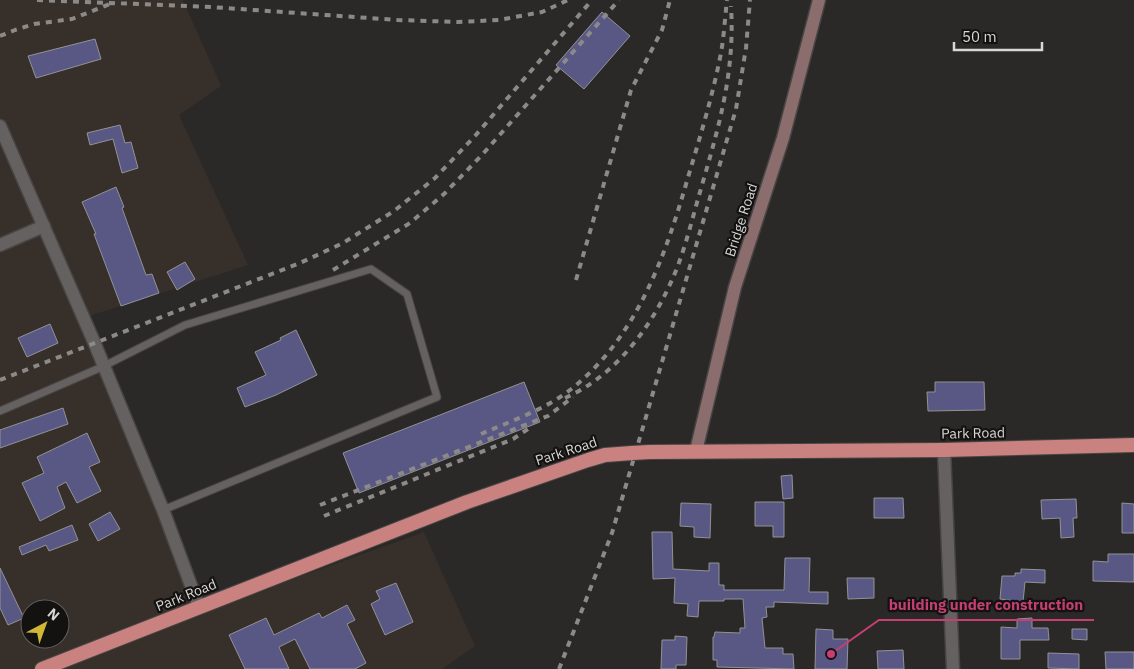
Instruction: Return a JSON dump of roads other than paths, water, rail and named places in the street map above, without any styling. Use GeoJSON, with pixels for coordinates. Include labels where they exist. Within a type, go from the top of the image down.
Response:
{"type":"FeatureCollection","features":[{"type":"Feature","properties":{"kind":"highway","name":"Park Road"},"geometry":{"type":"LineString","coordinates":[[42,669],[458,506],[569,465],[604,455],[696,451],[944,450],[1134,445]]}},
{"type":"Feature","properties":{"kind":"main road","name":"Bridge Road"},"geometry":{"type":"LineString","coordinates":[[696,451],[736,287],[783,138],[819,0]]}},
{"type":"Feature","properties":{"kind":"street"},"geometry":{"type":"LineString","coordinates":[[0,126],[94,342],[102,367],[163,510],[199,607]]}},
{"type":"Feature","properties":{"kind":"street"},"geometry":{"type":"LineString","coordinates":[[0,245],[44,226]]}},
{"type":"Feature","properties":{"kind":"street"},"geometry":{"type":"LineString","coordinates":[[944,450],[953,669]]}},
{"type":"Feature","properties":{"kind":"lane"},"geometry":{"type":"LineString","coordinates":[[0,411],[102,367],[185,325],[371,269],[407,294],[437,397],[163,510]]}},
{"type":"Feature","properties":{"kind":"railway"},"geometry":{"type":"LineString","coordinates":[[37,0],[211,7],[398,20],[457,22],[499,20],[542,12],[568,0]]}},
{"type":"Feature","properties":{"kind":"railway"},"geometry":{"type":"LineString","coordinates":[[0,380],[300,263],[343,243],[394,211],[435,178],[475,136],[592,0]]}},
{"type":"Feature","properties":{"kind":"railway"},"geometry":{"type":"LineString","coordinates":[[333,270],[410,223],[444,194],[481,156],[619,0]]}},
{"type":"Feature","properties":{"kind":"railway"},"geometry":{"type":"LineString","coordinates":[[576,280],[631,90],[662,30],[670,0]]}},
{"type":"Feature","properties":{"kind":"railway"},"geometry":{"type":"LineString","coordinates":[[481,434],[538,409],[570,390],[594,369],[614,345],[631,319],[659,264],[680,204],[718,68],[727,0]]}},
{"type":"Feature","properties":{"kind":"railway"},"geometry":{"type":"LineString","coordinates":[[559,669],[612,533],[736,109],[746,48],[750,0]]}},
{"type":"Feature","properties":{"kind":"railway"},"geometry":{"type":"LineString","coordinates":[[0,36],[34,24],[72,19],[110,4]]}},
{"type":"Feature","properties":{"kind":"railway"},"geometry":{"type":"LineString","coordinates":[[565,398],[584,388],[602,375],[633,344],[647,326],[677,268],[709,162],[725,96],[731,52],[731,6]]}},
{"type":"Feature","properties":{"kind":"railway"},"geometry":{"type":"LineString","coordinates":[[320,505],[548,416],[573,397]]}},
{"type":"Feature","properties":{"kind":"railway"},"geometry":{"type":"LineString","coordinates":[[324,516],[513,439],[531,427]]}},
{"type":"Feature","properties":{"kind":"place","name":"building under construction"},"geometry":{"type":"Point","coordinates":[831,654]}}]}
